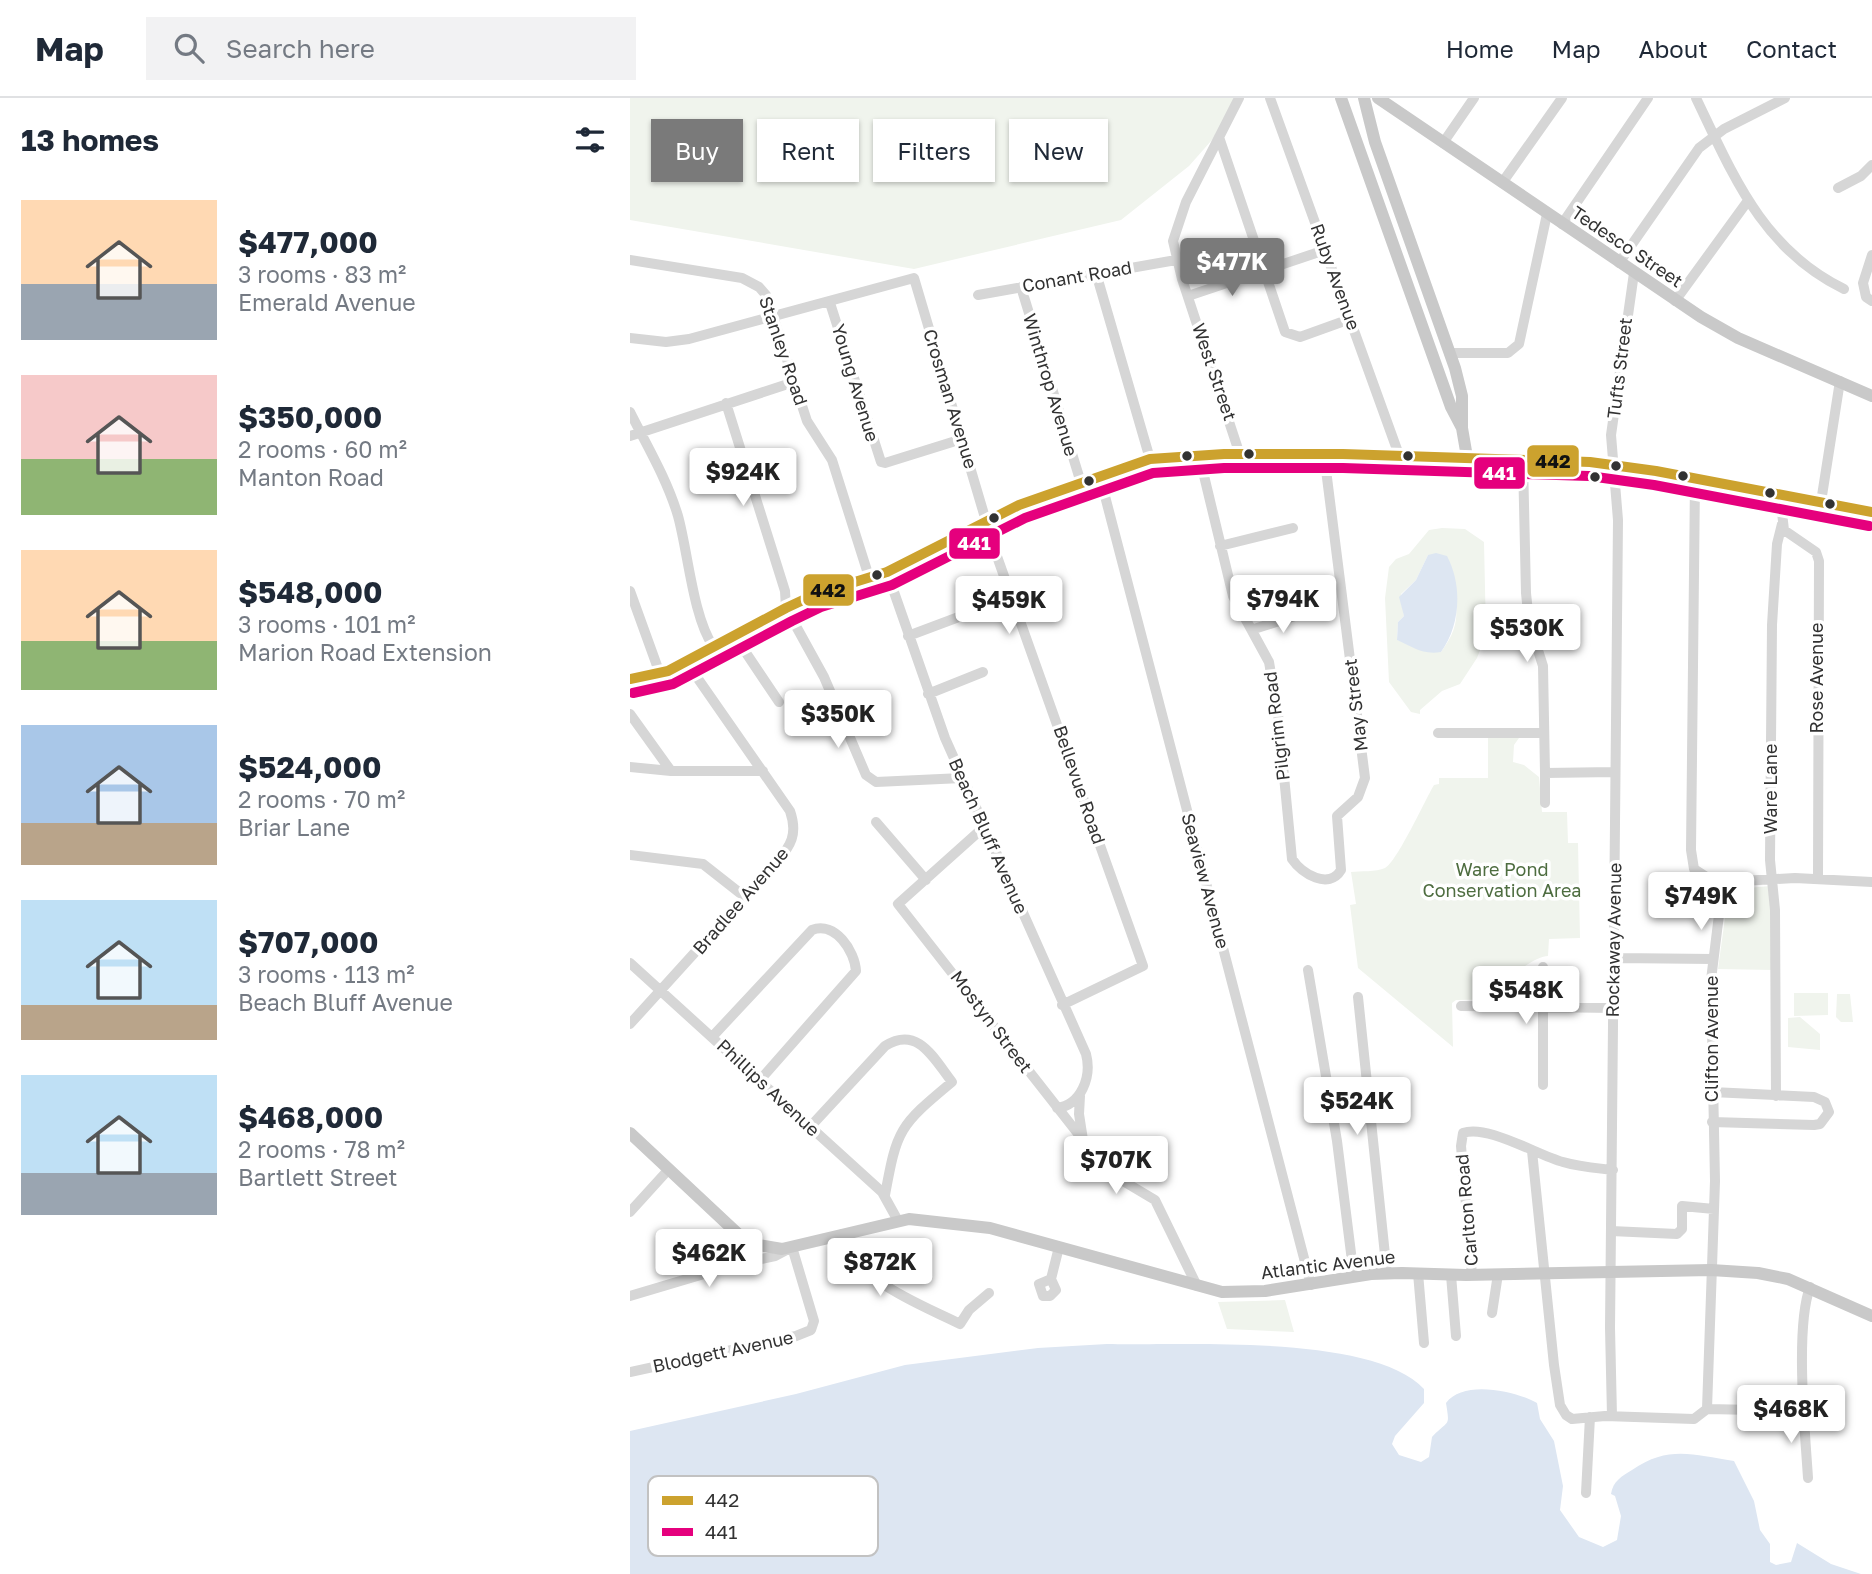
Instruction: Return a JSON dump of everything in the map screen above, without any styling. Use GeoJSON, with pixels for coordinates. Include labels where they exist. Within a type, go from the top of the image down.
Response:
{"type":"FeatureCollection","features":[{"type":"Feature","properties":{"kind":"main road"},"geometry":{"type":"LineString","coordinates":[[1341,98],[1462,428]]}},
{"type":"Feature","properties":{"kind":"main road"},"geometry":{"type":"LineString","coordinates":[[1364,98],[1386,175],[1450,353],[1462,396],[1462,428],[1467,457]]}},
{"type":"Feature","properties":{"kind":"main road","name":"Tedesco Street"},"geometry":{"type":"LineString","coordinates":[[1378,98],[1675,301],[1738,338],[1872,396]]}},
{"type":"Feature","properties":{"kind":"main road"},"geometry":{"type":"LineString","coordinates":[[630,679],[660,674],[687,663],[713,646],[786,608],[816,594],[887,572],[1031,499],[1150,459],[1199,455],[1324,454],[1467,457],[1615,465],[1872,512]]}},
{"type":"Feature","properties":{"kind":"main road","name":"Atlantic Avenue"},"geometry":{"type":"LineString","coordinates":[[630,1133],[747,1241],[770,1249],[793,1247],[898,1219],[990,1228],[1198,1286],[1237,1293],[1387,1274],[1711,1270],[1775,1276],[1810,1287],[1872,1316]]}},
{"type":"Feature","properties":{"kind":"main road","name":"Atlantic Avenue"},"geometry":{"type":"LineString","coordinates":[[720,1215],[755,1237],[793,1247]]}},
{"type":"Feature","properties":{"kind":"street","name":"West Street"},"geometry":{"type":"LineString","coordinates":[[1239,98],[1176,225],[1173,241],[1176,260],[1240,455]]}},
{"type":"Feature","properties":{"kind":"street","name":"Ruby Avenue"},"geometry":{"type":"LineString","coordinates":[[1270,98],[1399,455]]}},
{"type":"Feature","properties":{"kind":"street"},"geometry":{"type":"LineString","coordinates":[[1443,143],[1474,98]]}},
{"type":"Feature","properties":{"kind":"street"},"geometry":{"type":"LineString","coordinates":[[1502,183],[1562,98]]}},
{"type":"Feature","properties":{"kind":"street"},"geometry":{"type":"LineString","coordinates":[[1562,224],[1647,98]]}},
{"type":"Feature","properties":{"kind":"street"},"geometry":{"type":"LineString","coordinates":[[1696,98],[1747,202],[1802,263],[1844,289]]}},
{"type":"Feature","properties":{"kind":"street"},"geometry":{"type":"LineString","coordinates":[[1619,263],[1692,156],[1714,135],[1786,98]]}},
{"type":"Feature","properties":{"kind":"street"},"geometry":{"type":"LineString","coordinates":[[1219,137],[1282,323],[1290,335],[1300,337],[1350,319]]}},
{"type":"Feature","properties":{"kind":"street"},"geometry":{"type":"LineString","coordinates":[[1838,188],[1861,176],[1872,165]]}},
{"type":"Feature","properties":{"kind":"street"},"geometry":{"type":"LineString","coordinates":[[1370,180],[1386,175]]}},
{"type":"Feature","properties":{"kind":"street"},"geometry":{"type":"LineString","coordinates":[[1675,301],[1747,202]]}},
{"type":"Feature","properties":{"kind":"street"},"geometry":{"type":"LineString","coordinates":[[1450,353],[1508,353],[1519,344],[1547,214]]}},
{"type":"Feature","properties":{"kind":"street"},"geometry":{"type":"LineString","coordinates":[[1188,296],[1325,250]]}},
{"type":"Feature","properties":{"kind":"street"},"geometry":{"type":"LineString","coordinates":[[1872,255],[1863,283],[1866,297],[1872,301]]}},
{"type":"Feature","properties":{"kind":"street","name":"Stanley Road"},"geometry":{"type":"LineString","coordinates":[[630,260],[751,282],[766,295],[811,431],[832,460],[869,577]]}},
{"type":"Feature","properties":{"kind":"street","name":"Conant Road"},"geometry":{"type":"LineString","coordinates":[[978,295],[1176,260]]}},
{"type":"Feature","properties":{"kind":"street"},"geometry":{"type":"LineString","coordinates":[[1096,273],[1150,459]]}},
{"type":"Feature","properties":{"kind":"street","name":"Tufts Street"},"geometry":{"type":"LineString","coordinates":[[1615,465],[1611,435],[1634,273]]}},
{"type":"Feature","properties":{"kind":"street","name":"Crosman Avenue"},"geometry":{"type":"LineString","coordinates":[[830,303],[914,278],[986,521]]}},
{"type":"Feature","properties":{"kind":"street","name":"Winthrop Avenue"},"geometry":{"type":"LineString","coordinates":[[1021,287],[1081,483]]}},
{"type":"Feature","properties":{"kind":"street"},"geometry":{"type":"LineString","coordinates":[[630,338],[677,341],[830,303]]}},
{"type":"Feature","properties":{"kind":"street","name":"Young Avenue"},"geometry":{"type":"LineString","coordinates":[[830,303],[881,462],[962,439]]}},
{"type":"Feature","properties":{"kind":"street"},"geometry":{"type":"LineString","coordinates":[[1422,323],[1437,318]]}},
{"type":"Feature","properties":{"kind":"street"},"geometry":{"type":"LineString","coordinates":[[1821,502],[1840,381]]}},
{"type":"Feature","properties":{"kind":"street"},"geometry":{"type":"LineString","coordinates":[[635,434],[794,382]]}},
{"type":"Feature","properties":{"kind":"street"},"geometry":{"type":"LineString","coordinates":[[726,403],[785,591],[786,608],[824,677],[866,775],[876,782],[962,778]]}},
{"type":"Feature","properties":{"kind":"street"},"geometry":{"type":"LineString","coordinates":[[630,412],[635,434],[674,505],[702,621],[713,646]]}},
{"type":"Feature","properties":{"kind":"street","name":"May Street"},"geometry":{"type":"LineString","coordinates":[[1324,454],[1365,778],[1358,797],[1337,819]]}},
{"type":"Feature","properties":{"kind":"street","name":"Pilgrim Road"},"geometry":{"type":"LineString","coordinates":[[1199,455],[1237,609],[1254,629],[1269,662],[1275,691],[1292,859],[1304,872],[1319,878],[1337,875],[1341,870],[1337,819]]}},
{"type":"Feature","properties":{"kind":"street"},"geometry":{"type":"LineString","coordinates":[[1524,461],[1526,593],[1529,622],[1543,666],[1545,803]]}},
{"type":"Feature","properties":{"kind":"street","name":"Rockaway Avenue"},"geometry":{"type":"LineString","coordinates":[[1612,1416],[1611,1231],[1616,958],[1618,520],[1615,465]]}},
{"type":"Feature","properties":{"kind":"street","name":"Seaview Avenue"},"geometry":{"type":"LineString","coordinates":[[1100,477],[1311,1285]]}},
{"type":"Feature","properties":{"kind":"street"},"geometry":{"type":"LineString","coordinates":[[1695,481],[1691,850],[1696,872],[1723,882],[1772,878],[1872,882]]}},
{"type":"Feature","properties":{"kind":"street"},"geometry":{"type":"LineString","coordinates":[[1780,495],[1782,524]]}},
{"type":"Feature","properties":{"kind":"street","name":"Bellevue Road"},"geometry":{"type":"LineString","coordinates":[[986,521],[1143,966],[1062,1005]]}},
{"type":"Feature","properties":{"kind":"street","name":"Rose Avenue"},"geometry":{"type":"LineString","coordinates":[[1782,524],[1785,532],[1816,552],[1819,561],[1818,878]]}},
{"type":"Feature","properties":{"kind":"street","name":"Ware Lane"},"geometry":{"type":"LineString","coordinates":[[1776,1096],[1775,910],[1772,878],[1772,625],[1777,544],[1782,524]]}},
{"type":"Feature","properties":{"kind":"street"},"geometry":{"type":"LineString","coordinates":[[1220,546],[1293,528]]}},
{"type":"Feature","properties":{"kind":"street","name":"Beach Bluff Avenue"},"geometry":{"type":"LineString","coordinates":[[887,572],[928,694],[962,778],[1088,1062],[1080,1096],[1079,1114],[1083,1140]]}},
{"type":"Feature","properties":{"kind":"street"},"geometry":{"type":"LineString","coordinates":[[630,592],[660,674]]}},
{"type":"Feature","properties":{"kind":"street"},"geometry":{"type":"LineString","coordinates":[[908,636],[1012,597]]}},
{"type":"Feature","properties":{"kind":"street"},"geometry":{"type":"LineString","coordinates":[[1254,629],[1304,613]]}},
{"type":"Feature","properties":{"kind":"street"},"geometry":{"type":"LineString","coordinates":[[734,635],[779,702]]}},
{"type":"Feature","properties":{"kind":"street","name":"Bradlee Avenue"},"geometry":{"type":"LineString","coordinates":[[630,1024],[790,847],[795,832],[790,811],[687,663]]}},
{"type":"Feature","properties":{"kind":"street"},"geometry":{"type":"LineString","coordinates":[[928,694],[983,671]]}},
{"type":"Feature","properties":{"kind":"street"},"geometry":{"type":"LineString","coordinates":[[630,714],[671,771]]}},
{"type":"Feature","properties":{"kind":"street"},"geometry":{"type":"LineString","coordinates":[[1438,733],[1543,733]]}},
{"type":"Feature","properties":{"kind":"street"},"geometry":{"type":"LineString","coordinates":[[630,767],[671,771],[763,771]]}},
{"type":"Feature","properties":{"kind":"street"},"geometry":{"type":"LineString","coordinates":[[1545,773],[1615,772]]}},
{"type":"Feature","properties":{"kind":"street"},"geometry":{"type":"LineString","coordinates":[[876,822],[926,880],[985,827]]}},
{"type":"Feature","properties":{"kind":"street"},"geometry":{"type":"LineString","coordinates":[[630,855],[703,864],[745,897]]}},
{"type":"Feature","properties":{"kind":"street","name":"Mostyn Street"},"geometry":{"type":"LineString","coordinates":[[926,880],[898,904],[1083,1140]]}},
{"type":"Feature","properties":{"kind":"street","name":"Clifton Avenue"},"geometry":{"type":"LineString","coordinates":[[1707,1409],[1714,1209],[1713,959],[1723,882]]}},
{"type":"Feature","properties":{"kind":"street"},"geometry":{"type":"LineString","coordinates":[[712,1037],[807,933],[819,927],[834,934],[852,953],[856,971],[760,1080]]}},
{"type":"Feature","properties":{"kind":"street"},"geometry":{"type":"LineString","coordinates":[[1616,958],[1713,959]]}},
{"type":"Feature","properties":{"kind":"street","name":"Phillips Avenue"},"geometry":{"type":"LineString","coordinates":[[630,963],[884,1195],[898,1219]]}},
{"type":"Feature","properties":{"kind":"street"},"geometry":{"type":"LineString","coordinates":[[1543,1084],[1544,967]]}},
{"type":"Feature","properties":{"kind":"street"},"geometry":{"type":"LineString","coordinates":[[1308,970],[1337,1141],[1354,1277]]}},
{"type":"Feature","properties":{"kind":"street"},"geometry":{"type":"LineString","coordinates":[[1358,997],[1387,1274]]}},
{"type":"Feature","properties":{"kind":"street"},"geometry":{"type":"LineString","coordinates":[[1461,1006],[1614,1008]]}},
{"type":"Feature","properties":{"kind":"street"},"geometry":{"type":"LineString","coordinates":[[810,1127],[885,1045],[901,1038],[912,1038],[923,1044],[952,1082],[924,1105],[900,1132],[894,1143],[884,1195]]}},
{"type":"Feature","properties":{"kind":"street"},"geometry":{"type":"LineString","coordinates":[[1712,1092],[1822,1099],[1827,1107],[1827,1118],[1814,1125],[1712,1122]]}},
{"type":"Feature","properties":{"kind":"street"},"geometry":{"type":"LineString","coordinates":[[1057,1108],[1074,1103],[1080,1096]]}},
{"type":"Feature","properties":{"kind":"street","name":"Carlton Road"},"geometry":{"type":"LineString","coordinates":[[1472,1275],[1461,1146],[1463,1133],[1471,1130],[1491,1133],[1562,1162],[1612,1170]]}},
{"type":"Feature","properties":{"kind":"street"},"geometry":{"type":"LineString","coordinates":[[1083,1140],[1113,1175],[1155,1200],[1198,1286]]}},
{"type":"Feature","properties":{"kind":"street"},"geometry":{"type":"LineString","coordinates":[[1532,1151],[1557,1391],[1564,1413],[1572,1419],[1612,1416],[1694,1419],[1707,1409],[1805,1410]]}},
{"type":"Feature","properties":{"kind":"street"},"geometry":{"type":"LineString","coordinates":[[630,1212],[669,1168]]}},
{"type":"Feature","properties":{"kind":"street"},"geometry":{"type":"LineString","coordinates":[[1611,1231],[1677,1234],[1682,1229],[1682,1206],[1714,1209]]}},
{"type":"Feature","properties":{"kind":"street"},"geometry":{"type":"LineString","coordinates":[[842,1234],[852,1257],[869,1275],[960,1324],[969,1310],[989,1293]]}},
{"type":"Feature","properties":{"kind":"street"},"geometry":{"type":"LineString","coordinates":[[734,1265],[744,1254],[747,1241]]}},
{"type":"Feature","properties":{"kind":"street"},"geometry":{"type":"LineString","coordinates":[[630,1296],[734,1265],[775,1256],[793,1247]]}},
{"type":"Feature","properties":{"kind":"street","name":"Blodgett Avenue"},"geometry":{"type":"LineString","coordinates":[[630,1373],[807,1334],[814,1321],[793,1247]]}},
{"type":"Feature","properties":{"kind":"street"},"geometry":{"type":"LineString","coordinates":[[1051,1279],[1059,1247]]}},
{"type":"Feature","properties":{"kind":"street"},"geometry":{"type":"LineString","coordinates":[[1418,1273],[1424,1343]]}},
{"type":"Feature","properties":{"kind":"street"},"geometry":{"type":"LineString","coordinates":[[1492,1312],[1497,1274]]}},
{"type":"Feature","properties":{"kind":"street"},"geometry":{"type":"LineString","coordinates":[[1451,1275],[1456,1336]]}},
{"type":"Feature","properties":{"kind":"street"},"geometry":{"type":"LineString","coordinates":[[1808,1478],[1804,1304],[1810,1287]]}},
{"type":"Feature","properties":{"kind":"street"},"geometry":{"type":"LineString","coordinates":[[1586,1493],[1590,1417]]}},
{"type":"Feature","properties":{"kind":"green space"},"geometry":{"type":"Polygon","coordinates":[[[630,98],[1236,98],[1219,132],[1189,166],[1121,220],[914,269],[630,220],[630,98]]]}},
{"type":"Feature","properties":{"kind":"green space"},"geometry":{"type":"Polygon","coordinates":[[[1465,529],[1484,542],[1486,634],[1477,658],[1460,684],[1442,691],[1420,710],[1420,714],[1411,712],[1389,682],[1385,598],[1389,567],[1396,559],[1409,554],[1429,530],[1465,529]],[[1428,555],[1416,580],[1401,594],[1404,616],[1398,622],[1397,640],[1441,652],[1456,622],[1453,571],[1428,555]]]}},
{"type":"Feature","properties":{"kind":"green space","name":"Ware Pond Conservation Area"},"geometry":{"type":"Polygon","coordinates":[[[1488,738],[1519,738],[1514,745],[1513,762],[1524,765],[1539,777],[1542,812],[1567,812],[1568,843],[1578,843],[1580,938],[1549,939],[1548,956],[1530,963],[1511,977],[1505,987],[1505,999],[1456,1000],[1452,1003],[1453,1047],[1358,968],[1350,905],[1356,904],[1351,872],[1373,871],[1385,868],[1390,863],[1434,785],[1439,784],[1439,778],[1488,778],[1488,738]]]}},
{"type":"Feature","properties":{"kind":"green space"},"geometry":{"type":"Polygon","coordinates":[[[1770,886],[1774,970],[1718,969],[1728,896],[1737,889],[1770,886]]]}},
{"type":"Feature","properties":{"kind":"green space"},"geometry":{"type":"Polygon","coordinates":[[[1794,993],[1828,993],[1828,1015],[1794,1016],[1794,993]]]}},
{"type":"Feature","properties":{"kind":"green space"},"geometry":{"type":"Polygon","coordinates":[[[1837,994],[1850,994],[1853,1022],[1841,1022],[1836,1017],[1837,994]]]}},
{"type":"Feature","properties":{"kind":"green space"},"geometry":{"type":"Polygon","coordinates":[[[1800,1017],[1820,1034],[1820,1050],[1788,1047],[1788,1018],[1800,1017]]]}},
{"type":"Feature","properties":{"kind":"green space"},"geometry":{"type":"Polygon","coordinates":[[[1285,1300],[1294,1332],[1227,1329],[1218,1302],[1285,1300]]]}},
{"type":"Feature","properties":{"kind":"shaded area"},"geometry":{"type":"Polygon","coordinates":[[[1436,553],[1447,556],[1452,568],[1457,606],[1452,630],[1441,652],[1428,652],[1397,640],[1398,622],[1404,616],[1399,597],[1416,580],[1428,555],[1436,553]]]}},
{"type":"Feature","properties":{"kind":"shaded area"},"geometry":{"type":"Polygon","coordinates":[[[1107,1344],[1227,1344],[1321,1351],[1363,1359],[1399,1371],[1424,1389],[1424,1403],[1395,1436],[1392,1444],[1399,1455],[1421,1462],[1429,1457],[1432,1437],[1447,1423],[1446,1403],[1454,1396],[1477,1389],[1503,1391],[1537,1403],[1540,1419],[1554,1441],[1563,1486],[1560,1510],[1579,1537],[1603,1547],[1617,1540],[1621,1516],[1615,1496],[1611,1494],[1616,1482],[1645,1462],[1658,1457],[1693,1455],[1734,1461],[1754,1501],[1760,1530],[1770,1544],[1770,1562],[1776,1565],[1791,1562],[1797,1543],[1831,1564],[1861,1574],[630,1574],[630,1431],[796,1394],[905,1365],[1038,1348],[1107,1344]]]}},
{"type":"Feature","properties":{"kind":"transit line","name":"442"},"geometry":{"type":"LineString","coordinates":[[630,679],[668,671],[786,608],[816,594],[887,572],[1019,505],[1150,459],[1224,454],[1343,454],[1590,462],[1656,471],[1872,512]]}},
{"type":"Feature","properties":{"kind":"transit line","name":"441"},"geometry":{"type":"LineString","coordinates":[[633,693],[673,684],[821,607],[892,585],[1025,518],[1153,473],[1224,468],[1343,468],[1589,476],[1654,485],[1869,526]]}}]}
